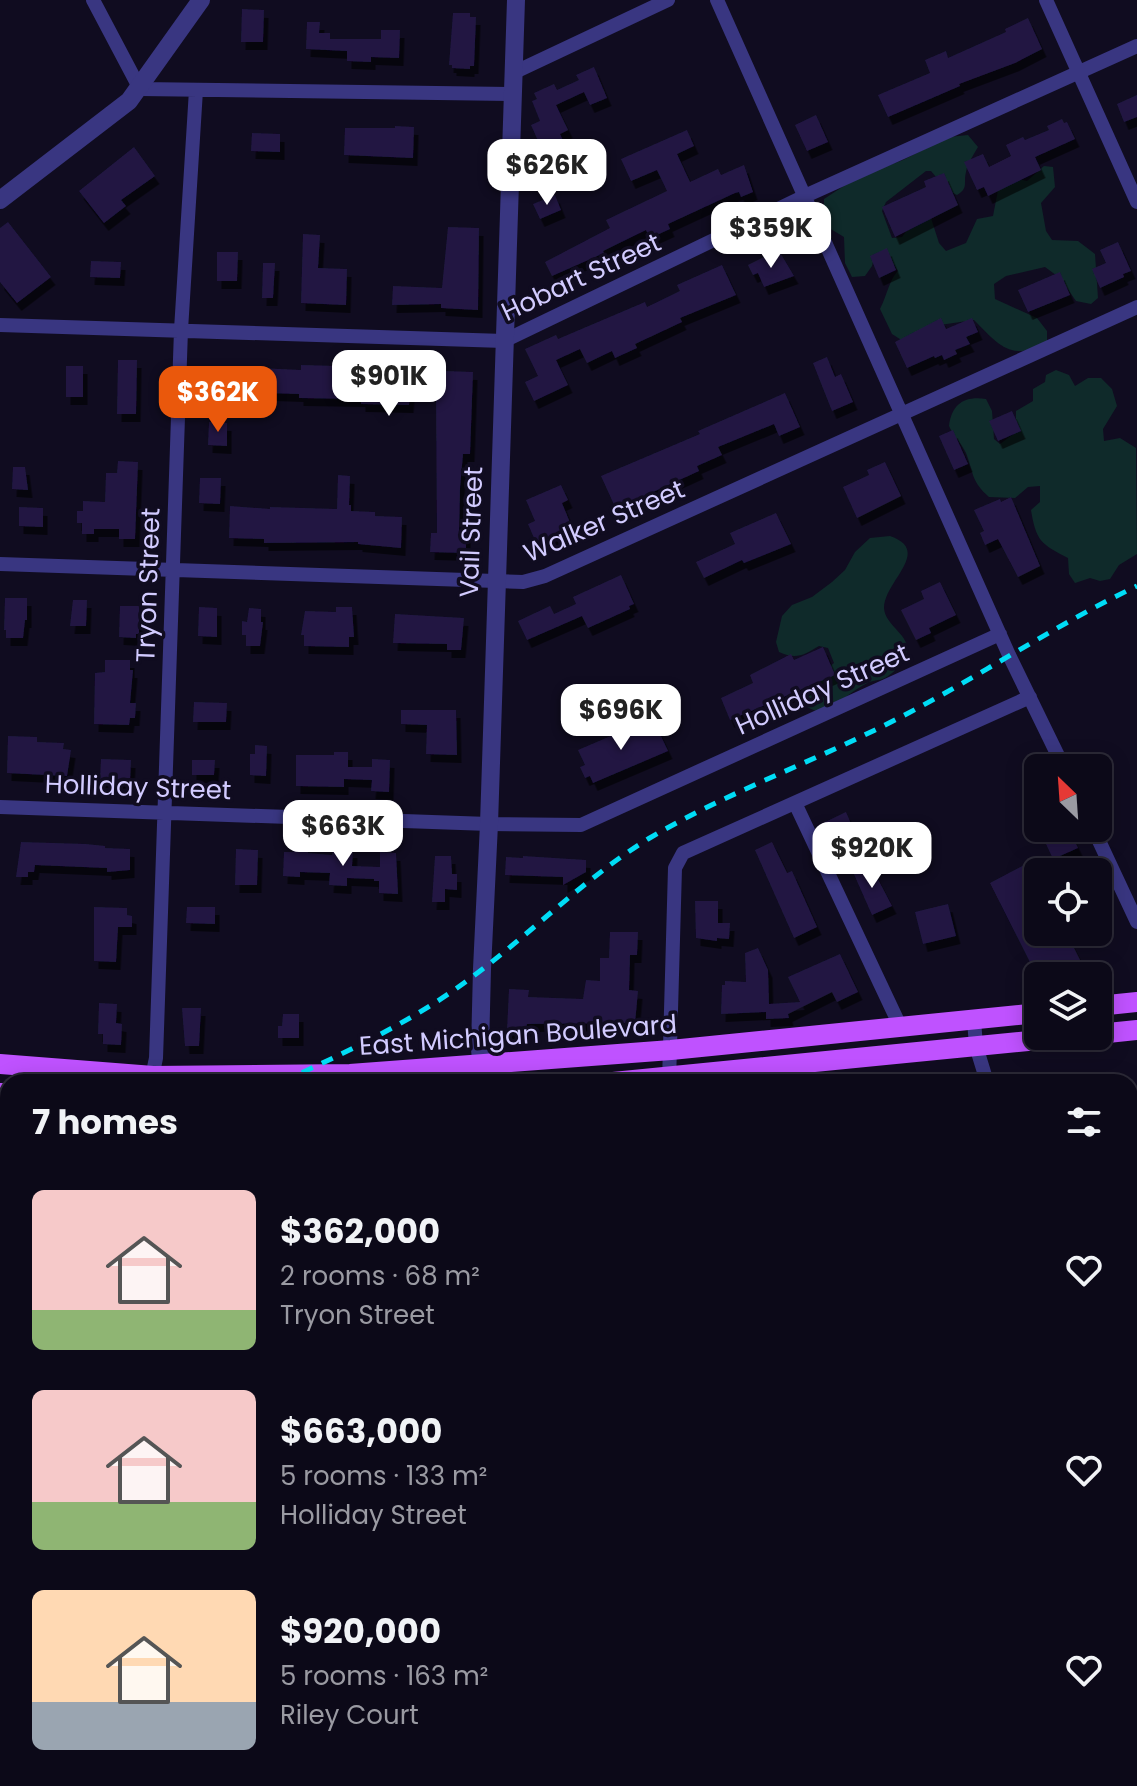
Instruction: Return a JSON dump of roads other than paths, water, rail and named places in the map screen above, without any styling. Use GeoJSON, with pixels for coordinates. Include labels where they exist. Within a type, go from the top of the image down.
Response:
{"type":"FeatureCollection","features":[{"type":"Feature","properties":{"kind":"main road"},"geometry":{"type":"LineString","coordinates":[[1112,1005],[1137,1002]]}},
{"type":"Feature","properties":{"kind":"main road","name":"East Michigan Boulevard"},"geometry":{"type":"LineString","coordinates":[[350,1074],[482,1074],[671,1050],[1024,1015]]}},
{"type":"Feature","properties":{"kind":"main road"},"geometry":{"type":"LineString","coordinates":[[1112,1033],[1137,1030]]}},
{"type":"Feature","properties":{"kind":"main road","name":"East Michigan Boulevard"},"geometry":{"type":"LineString","coordinates":[[723,1074],[1024,1041]]}},
{"type":"Feature","properties":{"kind":"main road","name":"East Michigan Boulevard"},"geometry":{"type":"LineString","coordinates":[[0,1064],[101,1074]]}},
{"type":"Feature","properties":{"kind":"street"},"geometry":{"type":"LineString","coordinates":[[93,0],[140,89]]}},
{"type":"Feature","properties":{"kind":"street"},"geometry":{"type":"LineString","coordinates":[[0,200],[115,114],[140,89],[201,0]]}},
{"type":"Feature","properties":{"kind":"street","name":"Vail Street"},"geometry":{"type":"LineString","coordinates":[[482,1074],[516,0]]}},
{"type":"Feature","properties":{"kind":"street"},"geometry":{"type":"LineString","coordinates":[[513,73],[668,0]]}},
{"type":"Feature","properties":{"kind":"street"},"geometry":{"type":"LineString","coordinates":[[717,0],[1000,634],[1057,754]]}},
{"type":"Feature","properties":{"kind":"street"},"geometry":{"type":"LineString","coordinates":[[1046,0],[1137,202]]}},
{"type":"Feature","properties":{"kind":"street","name":"Hobart Street"},"geometry":{"type":"LineString","coordinates":[[0,325],[504,341],[805,196],[1137,46]]}},
{"type":"Feature","properties":{"kind":"street"},"geometry":{"type":"LineString","coordinates":[[140,89],[512,94]]}},
{"type":"Feature","properties":{"kind":"street","name":"Tryon Street"},"geometry":{"type":"LineString","coordinates":[[152,1074],[166,812],[181,330],[196,90]]}},
{"type":"Feature","properties":{"kind":"street","name":"Walker Street"},"geometry":{"type":"LineString","coordinates":[[0,564],[523,582],[545,576],[1137,307]]}},
{"type":"Feature","properties":{"kind":"street","name":"Holliday Street"},"geometry":{"type":"LineString","coordinates":[[0,807],[581,825],[1000,634]]}},
{"type":"Feature","properties":{"kind":"street"},"geometry":{"type":"LineString","coordinates":[[669,1074],[675,868],[683,853],[1030,697]]}},
{"type":"Feature","properties":{"kind":"street"},"geometry":{"type":"LineString","coordinates":[[795,803],[901,1028]]}},
{"type":"Feature","properties":{"kind":"street"},"geometry":{"type":"LineString","coordinates":[[1100,842],[1137,922]]}},
{"type":"Feature","properties":{"kind":"street"},"geometry":{"type":"LineString","coordinates":[[974,1020],[976,1046],[985,1074]]}},
{"type":"Feature","properties":{"kind":"railway"},"geometry":{"type":"LineString","coordinates":[[299,1074],[372,1039],[436,1002],[482,970],[598,874],[648,839],[705,808],[915,709],[1137,586]]}}]}
